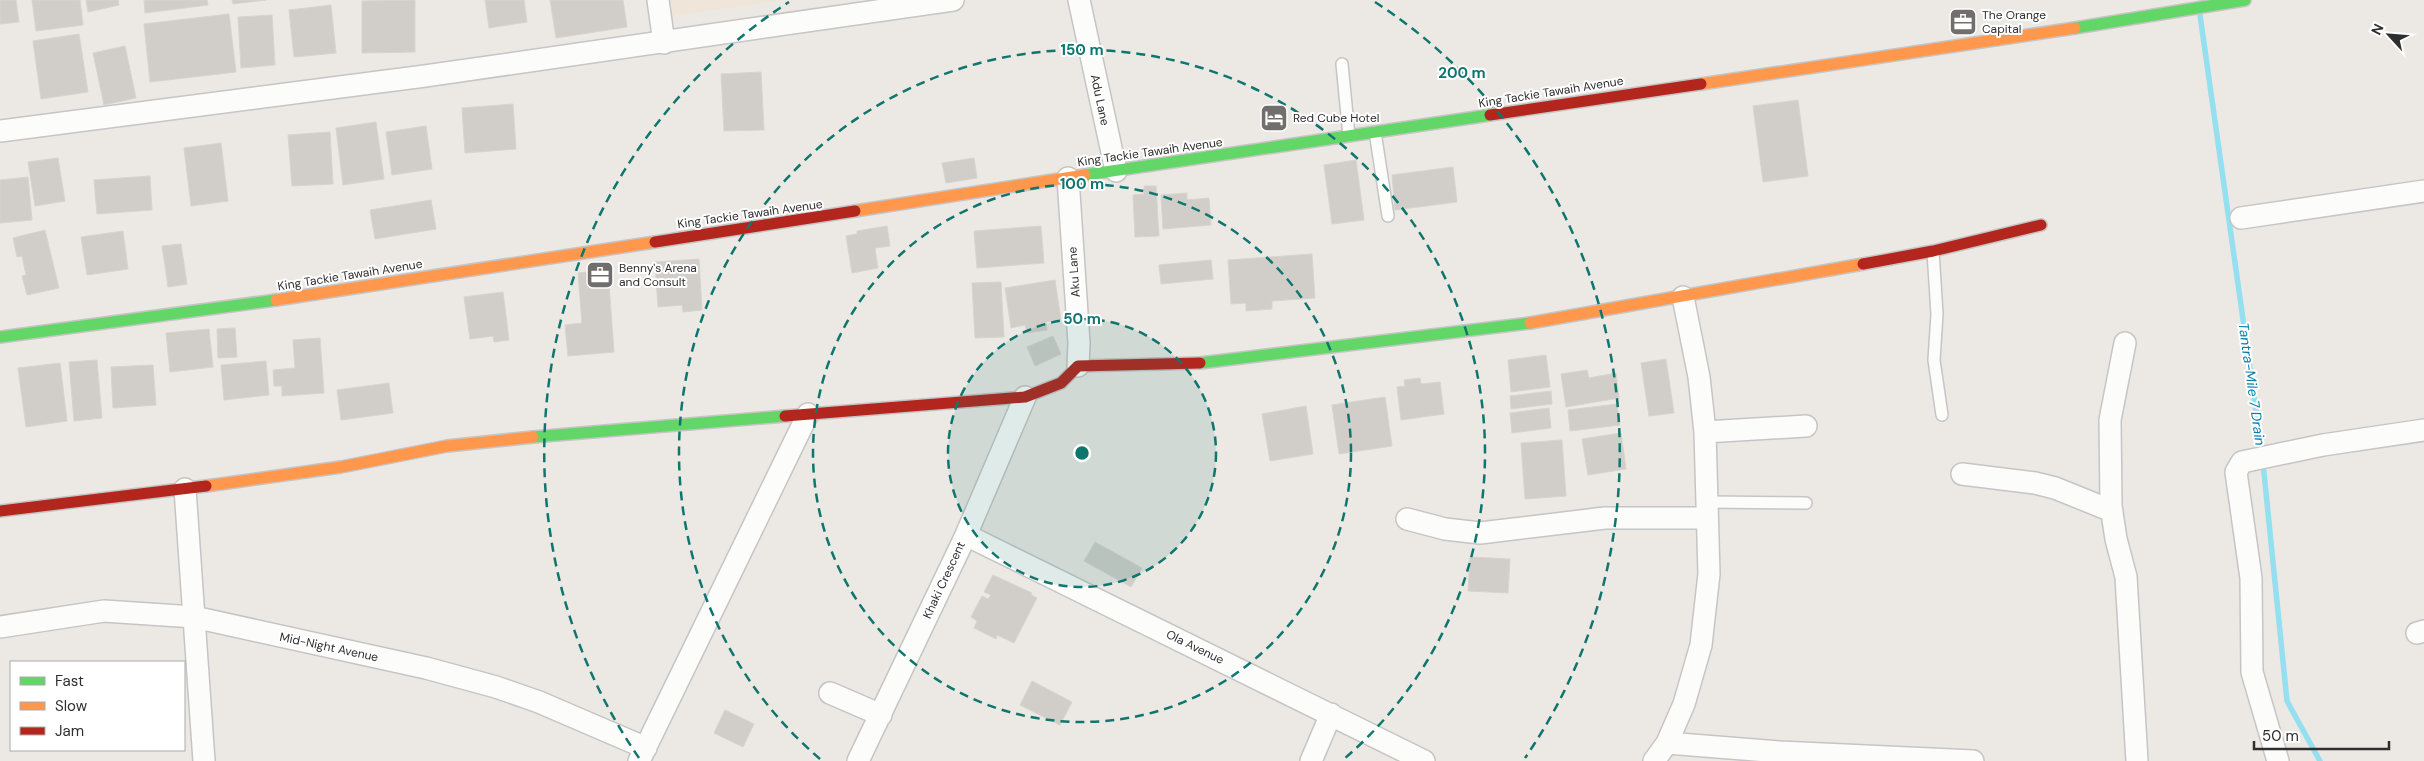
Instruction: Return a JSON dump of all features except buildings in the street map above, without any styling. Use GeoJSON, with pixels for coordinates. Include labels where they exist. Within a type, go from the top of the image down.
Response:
{"type":"FeatureCollection","features":[{"type":"Feature","properties":{"kind":"street"},"geometry":{"type":"LineString","coordinates":[[658,0],[664,43]]}},
{"type":"Feature","properties":{"kind":"street"},"geometry":{"type":"LineString","coordinates":[[0,131],[664,43],[952,0]]}},
{"type":"Feature","properties":{"kind":"street","name":"Adu Lane"},"geometry":{"type":"LineString","coordinates":[[1079,0],[1116,171]]}},
{"type":"Feature","properties":{"kind":"street","name":"King Tackie Tawaih Avenue"},"geometry":{"type":"LineString","coordinates":[[0,337],[324,294],[1068,178],[2180,12],[2245,0]]}},
{"type":"Feature","properties":{"kind":"street","name":"Aku Lane"},"geometry":{"type":"LineString","coordinates":[[1068,178],[1079,342],[1078,366]]}},
{"type":"Feature","properties":{"kind":"street"},"geometry":{"type":"LineString","coordinates":[[2240,218],[2424,191]]}},
{"type":"Feature","properties":{"kind":"street"},"geometry":{"type":"LineString","coordinates":[[0,511],[186,489],[341,467],[447,446],[506,439],[1025,397],[1061,383],[1078,366],[1217,362],[1525,324],[1933,251],[2041,225]]}},
{"type":"Feature","properties":{"kind":"street"},"geometry":{"type":"LineString","coordinates":[[1654,761],[1667,743],[1684,704],[1700,646],[1709,574],[1704,432],[1699,377],[1683,297]]}},
{"type":"Feature","properties":{"kind":"street"},"geometry":{"type":"LineString","coordinates":[[2125,343],[2110,420],[2112,511],[2116,539],[2126,577],[2137,761]]}},
{"type":"Feature","properties":{"kind":"street","name":"Khaki Crescent"},"geometry":{"type":"LineString","coordinates":[[858,761],[966,535],[1025,397]]}},
{"type":"Feature","properties":{"kind":"street"},"geometry":{"type":"LineString","coordinates":[[642,755],[808,414]]}},
{"type":"Feature","properties":{"kind":"street"},"geometry":{"type":"LineString","coordinates":[[1704,432],[1806,426]]}},
{"type":"Feature","properties":{"kind":"street"},"geometry":{"type":"LineString","coordinates":[[2278,761],[2252,672],[2251,578],[2236,472],[2242,462],[2323,445],[2424,430]]}},
{"type":"Feature","properties":{"kind":"street"},"geometry":{"type":"LineString","coordinates":[[1962,474],[2041,484],[2112,511]]}},
{"type":"Feature","properties":{"kind":"street"},"geometry":{"type":"LineString","coordinates":[[186,489],[204,761]]}},
{"type":"Feature","properties":{"kind":"street"},"geometry":{"type":"LineString","coordinates":[[1408,520],[1445,529],[1480,532],[1605,518],[1707,510]]}},
{"type":"Feature","properties":{"kind":"street","name":"Ola Avenue"},"geometry":{"type":"LineString","coordinates":[[966,535],[1424,761]]}},
{"type":"Feature","properties":{"kind":"street","name":"Mid-Night Avenue"},"geometry":{"type":"LineString","coordinates":[[0,627],[104,611],[194,618],[426,668],[487,685],[539,702],[642,755]]}},
{"type":"Feature","properties":{"kind":"street"},"geometry":{"type":"LineString","coordinates":[[830,693],[880,715]]}},
{"type":"Feature","properties":{"kind":"street"},"geometry":{"type":"LineString","coordinates":[[1311,761],[1331,714]]}},
{"type":"Feature","properties":{"kind":"street"},"geometry":{"type":"LineString","coordinates":[[1667,743],[1780,752],[1972,761]]}},
{"type":"Feature","properties":{"kind":"lane"},"geometry":{"type":"LineString","coordinates":[[1342,64],[1349,136]]}},
{"type":"Feature","properties":{"kind":"lane"},"geometry":{"type":"LineString","coordinates":[[1375,132],[1388,216]]}},
{"type":"Feature","properties":{"kind":"lane"},"geometry":{"type":"LineString","coordinates":[[1933,251],[1937,314],[1934,360],[1942,415]]}},
{"type":"Feature","properties":{"kind":"lane"},"geometry":{"type":"LineString","coordinates":[[1707,510],[1806,503]]}},
{"type":"Feature","properties":{"kind":"shaded area"},"geometry":{"type":"Polygon","coordinates":[[[671,0],[781,0],[673,16],[671,0]]]}},
{"type":"Feature","properties":{"kind":"waterway","name":"Tantra-Mile 7 Drain"},"geometry":{"type":"LineString","coordinates":[[2200,15],[2262,454]]}},
{"type":"Feature","properties":{"kind":"waterway","name":"Tantra-Mile 7 Drain"},"geometry":{"type":"LineString","coordinates":[[2263,463],[2287,701],[2320,761]]}},
{"type":"Feature","properties":{"kind":"traffic: fast"},"geometry":{"type":"LineString","coordinates":[[2075,28],[2245,0]]}},
{"type":"Feature","properties":{"kind":"traffic: fast"},"geometry":{"type":"LineString","coordinates":[[1085,175],[1490,115]]}},
{"type":"Feature","properties":{"kind":"traffic: fast"},"geometry":{"type":"LineString","coordinates":[[0,337],[276,300]]}},
{"type":"Feature","properties":{"kind":"traffic: fast"},"geometry":{"type":"LineString","coordinates":[[1200,363],[1530,323]]}},
{"type":"Feature","properties":{"kind":"traffic: fast"},"geometry":{"type":"LineString","coordinates":[[533,437],[785,416]]}},
{"type":"Feature","properties":{"kind":"traffic: slow"},"geometry":{"type":"LineString","coordinates":[[1701,84],[2075,28]]}},
{"type":"Feature","properties":{"kind":"traffic: slow"},"geometry":{"type":"LineString","coordinates":[[855,211],[1085,175]]}},
{"type":"Feature","properties":{"kind":"traffic: slow"},"geometry":{"type":"LineString","coordinates":[[276,300],[655,242]]}},
{"type":"Feature","properties":{"kind":"traffic: slow"},"geometry":{"type":"LineString","coordinates":[[1530,323],[1863,264]]}},
{"type":"Feature","properties":{"kind":"traffic: slow"},"geometry":{"type":"LineString","coordinates":[[206,486],[341,467],[447,446],[533,437]]}},
{"type":"Feature","properties":{"kind":"traffic: jam"},"geometry":{"type":"LineString","coordinates":[[1490,115],[1701,84]]}},
{"type":"Feature","properties":{"kind":"traffic: jam"},"geometry":{"type":"LineString","coordinates":[[655,242],[855,211]]}},
{"type":"Feature","properties":{"kind":"traffic: jam"},"geometry":{"type":"LineString","coordinates":[[1863,264],[1933,251],[2041,225]]}},
{"type":"Feature","properties":{"kind":"traffic: jam"},"geometry":{"type":"LineString","coordinates":[[785,416],[1025,397],[1061,383],[1078,366],[1200,363]]}},
{"type":"Feature","properties":{"kind":"traffic: jam"},"geometry":{"type":"LineString","coordinates":[[0,511],[206,486]]}},
{"type":"Feature","properties":{"kind":"place","name":"The Orange Capital"},"geometry":{"type":"Point","coordinates":[1963,22]}},
{"type":"Feature","properties":{"kind":"place","name":"Red Cube Hotel"},"geometry":{"type":"Point","coordinates":[1274,118]}},
{"type":"Feature","properties":{"kind":"place","name":"Benny's Arena and Consult"},"geometry":{"type":"Point","coordinates":[600,275]}}]}
